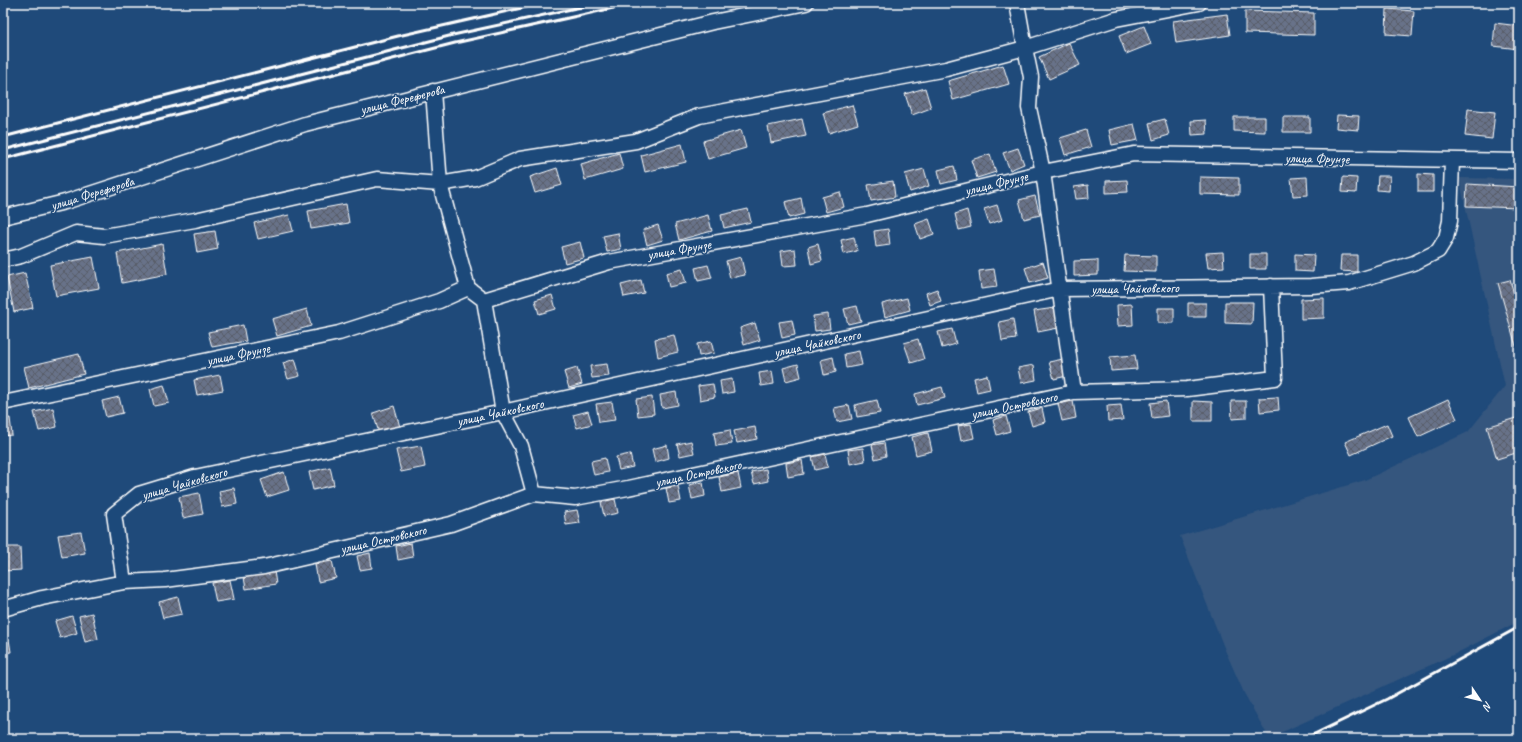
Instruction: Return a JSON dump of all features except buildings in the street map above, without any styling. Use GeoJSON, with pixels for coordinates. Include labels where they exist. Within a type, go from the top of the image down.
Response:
{"type":"FeatureCollection","features":[{"type":"Feature","properties":{"kind":"street","name":"улица Фереферова"},"geometry":{"type":"LineString","coordinates":[[3,217],[65,202],[305,124],[713,22],[806,3]]}},
{"type":"Feature","properties":{"kind":"street"},"geometry":{"type":"LineString","coordinates":[[1017,3],[1024,48],[1031,77],[1029,108],[1043,172],[1074,392]]}},
{"type":"Feature","properties":{"kind":"street"},"geometry":{"type":"LineString","coordinates":[[3,260],[21,256],[76,233],[104,236],[195,220],[376,179],[440,184],[475,178],[520,159],[636,141],[700,116],[946,68],[1024,48],[1116,19],[1199,3]]}},
{"type":"Feature","properties":{"kind":"street"},"geometry":{"type":"LineString","coordinates":[[433,91],[440,184],[468,288],[484,300],[502,412],[521,446],[534,494]]}},
{"type":"Feature","properties":{"kind":"street","name":"улица Фрунзе"},"geometry":{"type":"LineString","coordinates":[[484,300],[609,262],[867,215],[1043,172],[1134,154],[1519,162]]}},
{"type":"Feature","properties":{"kind":"street","name":"улица Чайковского"},"geometry":{"type":"LineString","coordinates":[[124,582],[114,514],[139,494],[195,477],[502,412],[1060,289],[1311,286],[1349,283],[1414,263],[1438,251],[1446,238],[1450,221],[1452,160]]}},
{"type":"Feature","properties":{"kind":"street","name":"улица Островского"},"geometry":{"type":"LineString","coordinates":[[3,609],[42,598],[124,582],[165,580],[264,567],[451,524],[534,494],[575,498],[628,488],[1074,392],[1187,389],[1275,378],[1271,286]]}},
{"type":"Feature","properties":{"kind":"street","name":"улица Фрунзе"},"geometry":{"type":"LineString","coordinates":[[3,403],[339,333],[439,301],[468,288]]}},
{"type":"Feature","properties":{"kind":"shaded area"},"geometry":{"type":"Polygon","coordinates":[[[1459,178],[1519,179],[1519,621],[1455,654],[1269,738],[1244,693],[1225,650],[1180,536],[1365,480],[1468,432],[1505,386],[1459,178]]]}},
{"type":"Feature","properties":{"kind":"railway"},"geometry":{"type":"LineString","coordinates":[[3,137],[398,36],[544,3]]}},
{"type":"Feature","properties":{"kind":"railway"},"geometry":{"type":"LineString","coordinates":[[3,150],[453,35],[599,3]]}},
{"type":"Feature","properties":{"kind":"railway"},"geometry":{"type":"LineString","coordinates":[[3,159],[455,43],[636,3]]}},
{"type":"Feature","properties":{"kind":"railway"},"geometry":{"type":"LineString","coordinates":[[1304,739],[1387,699],[1519,627]]}}]}
